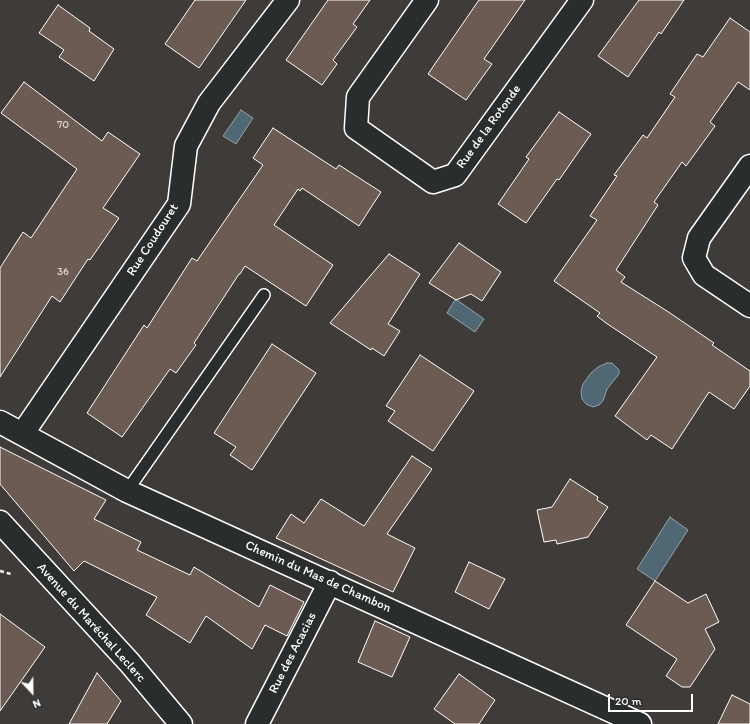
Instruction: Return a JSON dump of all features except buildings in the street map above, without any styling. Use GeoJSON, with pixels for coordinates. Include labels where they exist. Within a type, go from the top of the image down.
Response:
{"type":"FeatureCollection","features":[{"type":"Feature","properties":{"kind":"street","name":"Rue Coudouret"},"geometry":{"type":"LineString","coordinates":[[23,433],[179,204],[186,146],[210,103],[288,0]]}},
{"type":"Feature","properties":{"kind":"street","name":"Rue de la Rotonde"},"geometry":{"type":"LineString","coordinates":[[427,0],[358,97],[356,128],[433,182],[455,175],[582,0]]}},
{"type":"Feature","properties":{"kind":"street"},"geometry":{"type":"LineString","coordinates":[[750,166],[699,238],[694,258],[704,275],[750,306]]}},
{"type":"Feature","properties":{"kind":"street","name":"Chemin du Mas de Chambon"},"geometry":{"type":"LineString","coordinates":[[0,422],[23,433],[127,491],[640,724]]}},
{"type":"Feature","properties":{"kind":"street","name":"Avenue du Maréchal Leclerc"},"geometry":{"type":"LineString","coordinates":[[2,528],[128,662],[181,724]]}},
{"type":"Feature","properties":{"kind":"street","name":"Rue des Acacias"},"geometry":{"type":"LineString","coordinates":[[257,724],[330,582]]}},
{"type":"Feature","properties":{"kind":"lane"},"geometry":{"type":"LineString","coordinates":[[127,491],[264,295]]}},
{"type":"Feature","properties":{"kind":"water"},"geometry":{"type":"Polygon","coordinates":[[[241,110],[253,118],[236,144],[223,136],[241,110]]]}},
{"type":"Feature","properties":{"kind":"water"},"geometry":{"type":"Polygon","coordinates":[[[455,300],[484,319],[475,332],[447,313],[455,300]]]}},
{"type":"Feature","properties":{"kind":"water"},"geometry":{"type":"Polygon","coordinates":[[[607,363],[612,363],[619,370],[619,374],[607,389],[603,401],[599,405],[593,407],[586,404],[582,399],[581,391],[583,384],[591,373],[598,367],[607,363]]]}},
{"type":"Feature","properties":{"kind":"water"},"geometry":{"type":"Polygon","coordinates":[[[670,517],[688,530],[655,581],[637,569],[670,517]]]}}]}
